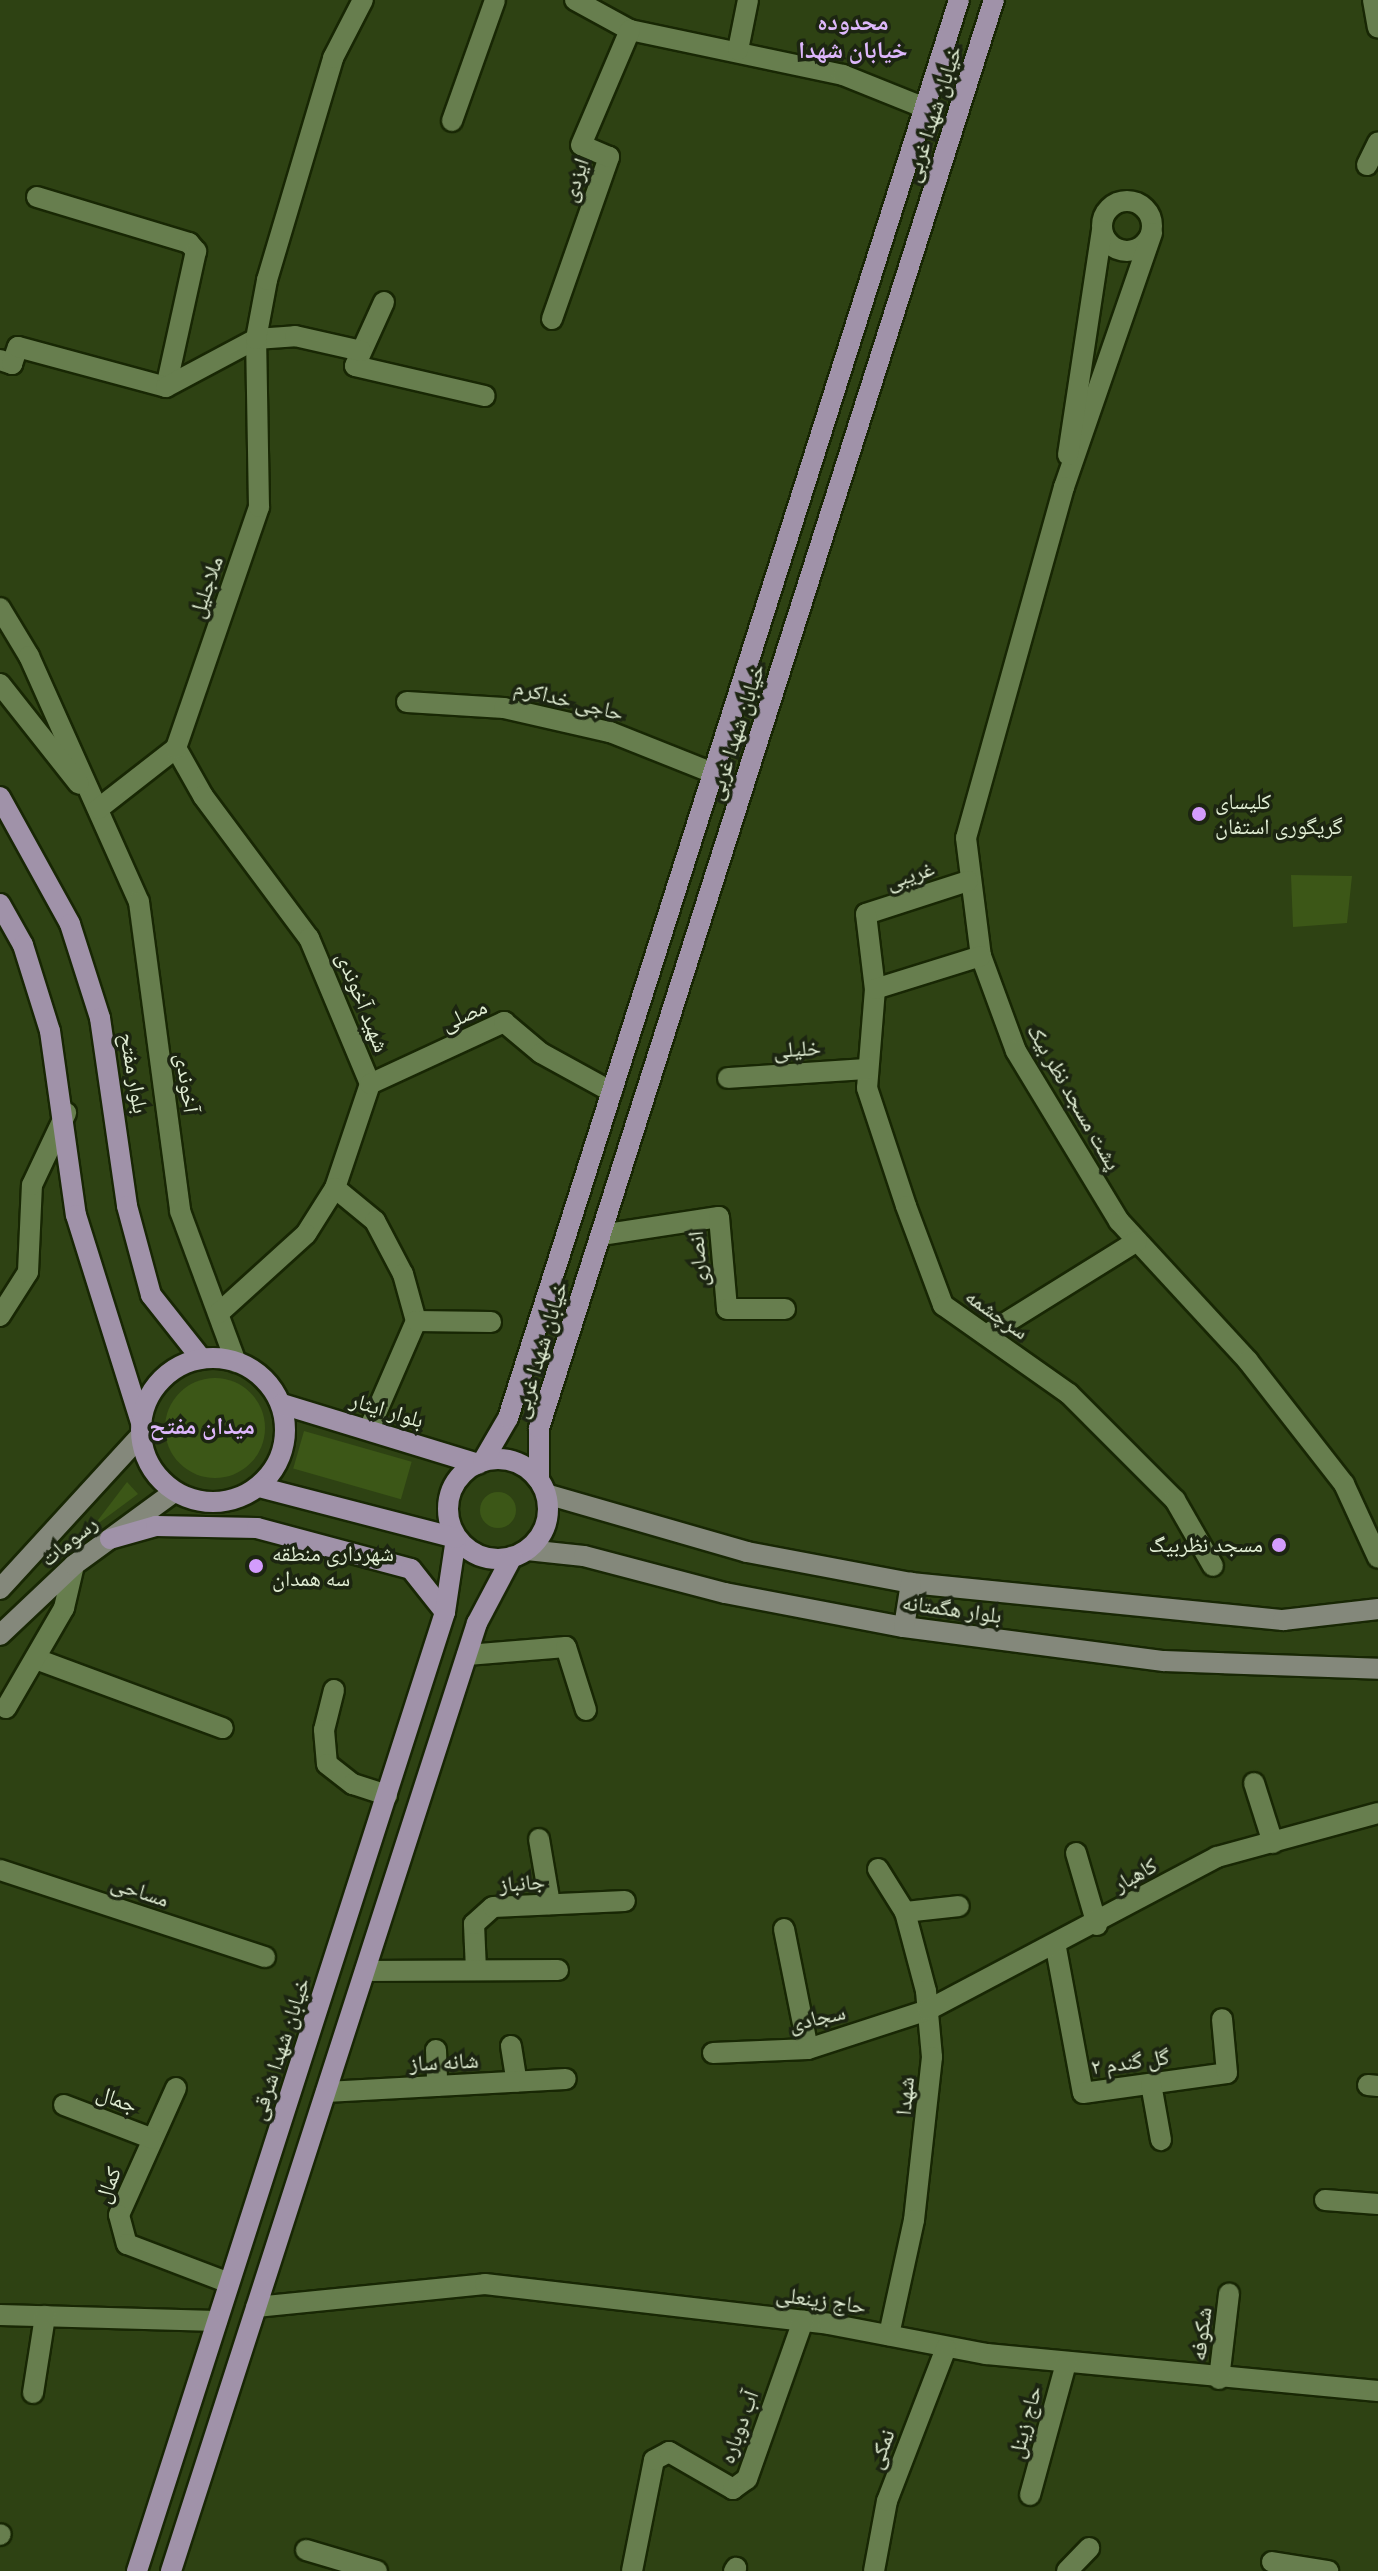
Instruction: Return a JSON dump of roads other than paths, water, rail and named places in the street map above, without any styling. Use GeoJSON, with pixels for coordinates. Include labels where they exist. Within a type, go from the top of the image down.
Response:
{"type":"FeatureCollection","features":[{"type":"Feature","properties":{"kind":"main road","name":"خیابان شهدا غربی"},"geometry":{"type":"LineString","coordinates":[[480,1462],[508,1418],[959,0]]}},
{"type":"Feature","properties":{"kind":"main road","name":"خیابان شهدا غربی"},"geometry":{"type":"LineString","coordinates":[[543,1487],[539,1428],[994,0]]}},
{"type":"Feature","properties":{"kind":"main road","name":"بلوار مفتح"},"geometry":{"type":"LineString","coordinates":[[0,797],[70,924],[100,1018],[127,1206],[151,1295],[201,1358]]}},
{"type":"Feature","properties":{"kind":"main road"},"geometry":{"type":"LineString","coordinates":[[0,904],[23,945],[50,1031],[66,1113],[76,1215],[157,1476],[174,1492],[217,1503],[259,1487],[456,1538],[481,1557],[520,1554]]}},
{"type":"Feature","properties":{"kind":"main road"},"geometry":{"type":"LineString","coordinates":[[141,1430],[163,1377],[201,1358],[236,1362],[269,1382],[282,1404],[284,1449],[259,1487]]}},
{"type":"Feature","properties":{"kind":"main road","name":"بلوار ایثار"},"geometry":{"type":"LineString","coordinates":[[282,1404],[480,1462]]}},
{"type":"Feature","properties":{"kind":"main road","name":"رسومات"},"geometry":{"type":"LineString","coordinates":[[0,1589],[141,1430]]}},
{"type":"Feature","properties":{"kind":"main road"},"geometry":{"type":"LineString","coordinates":[[171,2571],[467,1655],[520,1554],[546,1525],[543,1487],[515,1461],[480,1462],[450,1493],[456,1538]]}},
{"type":"Feature","properties":{"kind":"main road","name":"بلوار هگمتانه"},"geometry":{"type":"LineString","coordinates":[[543,1487],[747,1552],[911,1583],[1283,1620],[1378,1609]]}},
{"type":"Feature","properties":{"kind":"main road","name":"رسومات"},"geometry":{"type":"LineString","coordinates":[[0,1635],[74,1565],[174,1492]]}},
{"type":"Feature","properties":{"kind":"main road"},"geometry":{"type":"LineString","coordinates":[[110,1539],[156,1526],[257,1528],[411,1569],[445,1612]]}},
{"type":"Feature","properties":{"kind":"main road","name":"خیابان شهدا شرقی"},"geometry":{"type":"LineString","coordinates":[[137,2571],[445,1612],[456,1538]]}},
{"type":"Feature","properties":{"kind":"main road","name":"بلوار هگمتانه"},"geometry":{"type":"LineString","coordinates":[[520,1554],[584,1556],[725,1593],[904,1627],[1164,1661],[1378,1669]]}},
{"type":"Feature","properties":{"kind":"main road"},"geometry":{"type":"LineString","coordinates":[[904,1627],[911,1583]]}},
{"type":"Feature","properties":{"kind":"street","name":"ملاجلیل"},"geometry":{"type":"LineString","coordinates":[[176,748],[259,507],[256,339],[333,58],[363,0]]}},
{"type":"Feature","properties":{"kind":"street"},"geometry":{"type":"LineString","coordinates":[[452,121],[495,0]]}},
{"type":"Feature","properties":{"kind":"street"},"geometry":{"type":"LineString","coordinates":[[738,50],[748,0]]}},
{"type":"Feature","properties":{"kind":"street"},"geometry":{"type":"LineString","coordinates":[[1373,0],[1378,28]]}},
{"type":"Feature","properties":{"kind":"street"},"geometry":{"type":"LineString","coordinates":[[583,2],[630,30],[738,50],[843,75],[925,108]]}},
{"type":"Feature","properties":{"kind":"street","name":"ایزدی"},"geometry":{"type":"LineString","coordinates":[[552,319],[609,157],[581,145],[630,30]]}},
{"type":"Feature","properties":{"kind":"street"},"geometry":{"type":"LineString","coordinates":[[1367,165],[1378,142]]}},
{"type":"Feature","properties":{"kind":"street"},"geometry":{"type":"LineString","coordinates":[[37,197],[196,251],[166,387]]}},
{"type":"Feature","properties":{"kind":"street"},"geometry":{"type":"LineString","coordinates":[[1132,201],[1147,209],[1152,233],[1064,487],[1076,364],[1102,231],[1109,209],[1132,201]]}},
{"type":"Feature","properties":{"kind":"street"},"geometry":{"type":"LineString","coordinates":[[1102,231],[1126,252],[1143,247],[1152,233]]}},
{"type":"Feature","properties":{"kind":"street"},"geometry":{"type":"LineString","coordinates":[[384,302],[355,366],[485,396]]}},
{"type":"Feature","properties":{"kind":"street"},"geometry":{"type":"LineString","coordinates":[[0,360],[12,364],[18,347],[166,387],[256,339],[295,336],[361,351]]}},
{"type":"Feature","properties":{"kind":"street","name":"پشت مسجد نظر بیک"},"geometry":{"type":"LineString","coordinates":[[1064,487],[966,838],[968,881],[981,956],[1016,1051],[1137,1241],[1248,1361],[1344,1484],[1378,1558]]}},
{"type":"Feature","properties":{"kind":"street"},"geometry":{"type":"LineString","coordinates":[[0,608],[98,809]]}},
{"type":"Feature","properties":{"kind":"street"},"geometry":{"type":"LineString","coordinates":[[0,684],[98,809]]}},
{"type":"Feature","properties":{"kind":"street","name":"حاجی خداکرم"},"geometry":{"type":"LineString","coordinates":[[407,702],[504,708],[610,732],[713,773]]}},
{"type":"Feature","properties":{"kind":"street"},"geometry":{"type":"LineString","coordinates":[[98,809],[176,748]]}},
{"type":"Feature","properties":{"kind":"street","name":"شهید آخوندی"},"geometry":{"type":"LineString","coordinates":[[176,748],[203,796],[309,938],[370,1084],[335,1188],[306,1234],[219,1313]]}},
{"type":"Feature","properties":{"kind":"street","name":"آخوندی"},"geometry":{"type":"LineString","coordinates":[[98,809],[139,902],[180,1211],[236,1362]]}},
{"type":"Feature","properties":{"kind":"street","name":"غریبی"},"geometry":{"type":"LineString","coordinates":[[866,914],[968,881]]}},
{"type":"Feature","properties":{"kind":"street","name":"سرچشمه"},"geometry":{"type":"LineString","coordinates":[[866,914],[875,989],[867,1088],[943,1305],[1069,1394],[1175,1500],[1213,1566]]}},
{"type":"Feature","properties":{"kind":"street"},"geometry":{"type":"LineString","coordinates":[[875,989],[981,956]]}},
{"type":"Feature","properties":{"kind":"street","name":"مصلی"},"geometry":{"type":"LineString","coordinates":[[370,1084],[504,1022],[541,1053],[612,1092]]}},
{"type":"Feature","properties":{"kind":"street","name":"خلیلی"},"geometry":{"type":"LineString","coordinates":[[728,1078],[868,1069]]}},
{"type":"Feature","properties":{"kind":"street"},"geometry":{"type":"LineString","coordinates":[[0,1316],[28,1272],[32,1185],[66,1113]]}},
{"type":"Feature","properties":{"kind":"street"},"geometry":{"type":"LineString","coordinates":[[335,1188],[375,1221],[403,1274],[416,1321],[369,1429]]}},
{"type":"Feature","properties":{"kind":"street","name":"انصاری"},"geometry":{"type":"LineString","coordinates":[[601,1235],[719,1217],[727,1309],[785,1309]]}},
{"type":"Feature","properties":{"kind":"street"},"geometry":{"type":"LineString","coordinates":[[986,1335],[1137,1241]]}},
{"type":"Feature","properties":{"kind":"street"},"geometry":{"type":"LineString","coordinates":[[416,1321],[491,1322]]}},
{"type":"Feature","properties":{"kind":"street"},"geometry":{"type":"LineString","coordinates":[[6,1708],[64,1608],[74,1565]]}},
{"type":"Feature","properties":{"kind":"street"},"geometry":{"type":"LineString","coordinates":[[467,1655],[566,1647],[586,1710]]}},
{"type":"Feature","properties":{"kind":"street"},"geometry":{"type":"LineString","coordinates":[[36,1659],[223,1728]]}},
{"type":"Feature","properties":{"kind":"street"},"geometry":{"type":"LineString","coordinates":[[334,1690],[324,1730],[327,1764],[353,1784],[387,1795]]}},
{"type":"Feature","properties":{"kind":"street"},"geometry":{"type":"LineString","coordinates":[[1254,1783],[1273,1843]]}},
{"type":"Feature","properties":{"kind":"street","name":"کاهبار"},"geometry":{"type":"LineString","coordinates":[[928,2010],[1056,1948],[1217,1857],[1378,1813]]}},
{"type":"Feature","properties":{"kind":"street"},"geometry":{"type":"LineString","coordinates":[[539,1839],[550,1904]]}},
{"type":"Feature","properties":{"kind":"street"},"geometry":{"type":"LineString","coordinates":[[1076,1853],[1097,1925]]}},
{"type":"Feature","properties":{"kind":"street","name":"شهدا"},"geometry":{"type":"LineString","coordinates":[[878,1869],[905,1912],[928,2010],[932,2057],[924,2147],[889,2335]]}},
{"type":"Feature","properties":{"kind":"street","name":"مساحی"},"geometry":{"type":"LineString","coordinates":[[0,1870],[265,1957]]}},
{"type":"Feature","properties":{"kind":"street","name":"جانباز"},"geometry":{"type":"LineString","coordinates":[[476,1970],[474,1924],[493,1907],[625,1901]]}},
{"type":"Feature","properties":{"kind":"street"},"geometry":{"type":"LineString","coordinates":[[905,1912],[959,1906]]}},
{"type":"Feature","properties":{"kind":"street"},"geometry":{"type":"LineString","coordinates":[[784,1929],[808,2049]]}},
{"type":"Feature","properties":{"kind":"street","name":"گل گندم ۲"},"geometry":{"type":"LineString","coordinates":[[1056,1948],[1083,2093],[1227,2073],[1222,2019]]}},
{"type":"Feature","properties":{"kind":"street"},"geometry":{"type":"LineString","coordinates":[[365,1971],[558,1970]]}},
{"type":"Feature","properties":{"kind":"street","name":"سجادی"},"geometry":{"type":"LineString","coordinates":[[713,2053],[808,2049],[928,2010]]}},
{"type":"Feature","properties":{"kind":"street"},"geometry":{"type":"LineString","coordinates":[[511,2046],[517,2082]]}},
{"type":"Feature","properties":{"kind":"street"},"geometry":{"type":"LineString","coordinates":[[436,2050],[437,2086]]}},
{"type":"Feature","properties":{"kind":"street","name":"شانه ساز"},"geometry":{"type":"LineString","coordinates":[[326,2092],[566,2079]]}},
{"type":"Feature","properties":{"kind":"street"},"geometry":{"type":"LineString","coordinates":[[1151,2084],[1161,2140]]}},
{"type":"Feature","properties":{"kind":"street","name":"کمال"},"geometry":{"type":"LineString","coordinates":[[176,2088],[119,2215],[127,2244],[229,2283]]}},
{"type":"Feature","properties":{"kind":"street","name":"جمال"},"geometry":{"type":"LineString","coordinates":[[64,2105],[153,2139]]}},
{"type":"Feature","properties":{"kind":"street"},"geometry":{"type":"LineString","coordinates":[[1325,2200],[1378,2204]]}},
{"type":"Feature","properties":{"kind":"street","name":"حاج زینعلی"},"geometry":{"type":"LineString","coordinates":[[256,2307],[485,2284],[803,2321],[946,2348],[1066,2363],[1378,2391]]}},
{"type":"Feature","properties":{"kind":"street","name":"شکوفه"},"geometry":{"type":"LineString","coordinates":[[1219,2379],[1229,2294]]}},
{"type":"Feature","properties":{"kind":"street"},"geometry":{"type":"LineString","coordinates":[[0,2315],[217,2321]]}},
{"type":"Feature","properties":{"kind":"street"},"geometry":{"type":"LineString","coordinates":[[33,2393],[45,2316]]}},
{"type":"Feature","properties":{"kind":"street","name":"آب دوباره"},"geometry":{"type":"LineString","coordinates":[[632,2571],[654,2460],[669,2452],[733,2489],[747,2479],[803,2321]]}},
{"type":"Feature","properties":{"kind":"street","name":"نمکی"},"geometry":{"type":"LineString","coordinates":[[874,2571],[887,2501],[946,2348]]}},
{"type":"Feature","properties":{"kind":"street","name":"حاج زینل"},"geometry":{"type":"LineString","coordinates":[[1030,2495],[1066,2363]]}},
{"type":"Feature","properties":{"kind":"street"},"geometry":{"type":"LineString","coordinates":[[1067,2571],[1089,2548]]}},
{"type":"Feature","properties":{"kind":"street"},"geometry":{"type":"LineString","coordinates":[[306,2550],[377,2571]]}},
{"type":"Feature","properties":{"kind":"street"},"geometry":{"type":"LineString","coordinates":[[1272,2562],[1328,2571]]}},
{"type":"Feature","properties":{"kind":"place","name":"کلیسای گریگوری استفان"},"geometry":{"type":"Point","coordinates":[1199,814]}},
{"type":"Feature","properties":{"kind":"place","name":"مسجد نظربیگ"},"geometry":{"type":"Point","coordinates":[1279,1545]}},
{"type":"Feature","properties":{"kind":"place","name":"شهرداری منطقه سه همدان"},"geometry":{"type":"Point","coordinates":[256,1566]}},
{"type":"Feature","properties":{"kind":"district","name":"محدوده خیابان شهدا"},"geometry":{"type":"Point","coordinates":[853,36]}},
{"type":"Feature","properties":{"kind":"district","name":"میدان مفتح"},"geometry":{"type":"Point","coordinates":[202,1426]}}]}
